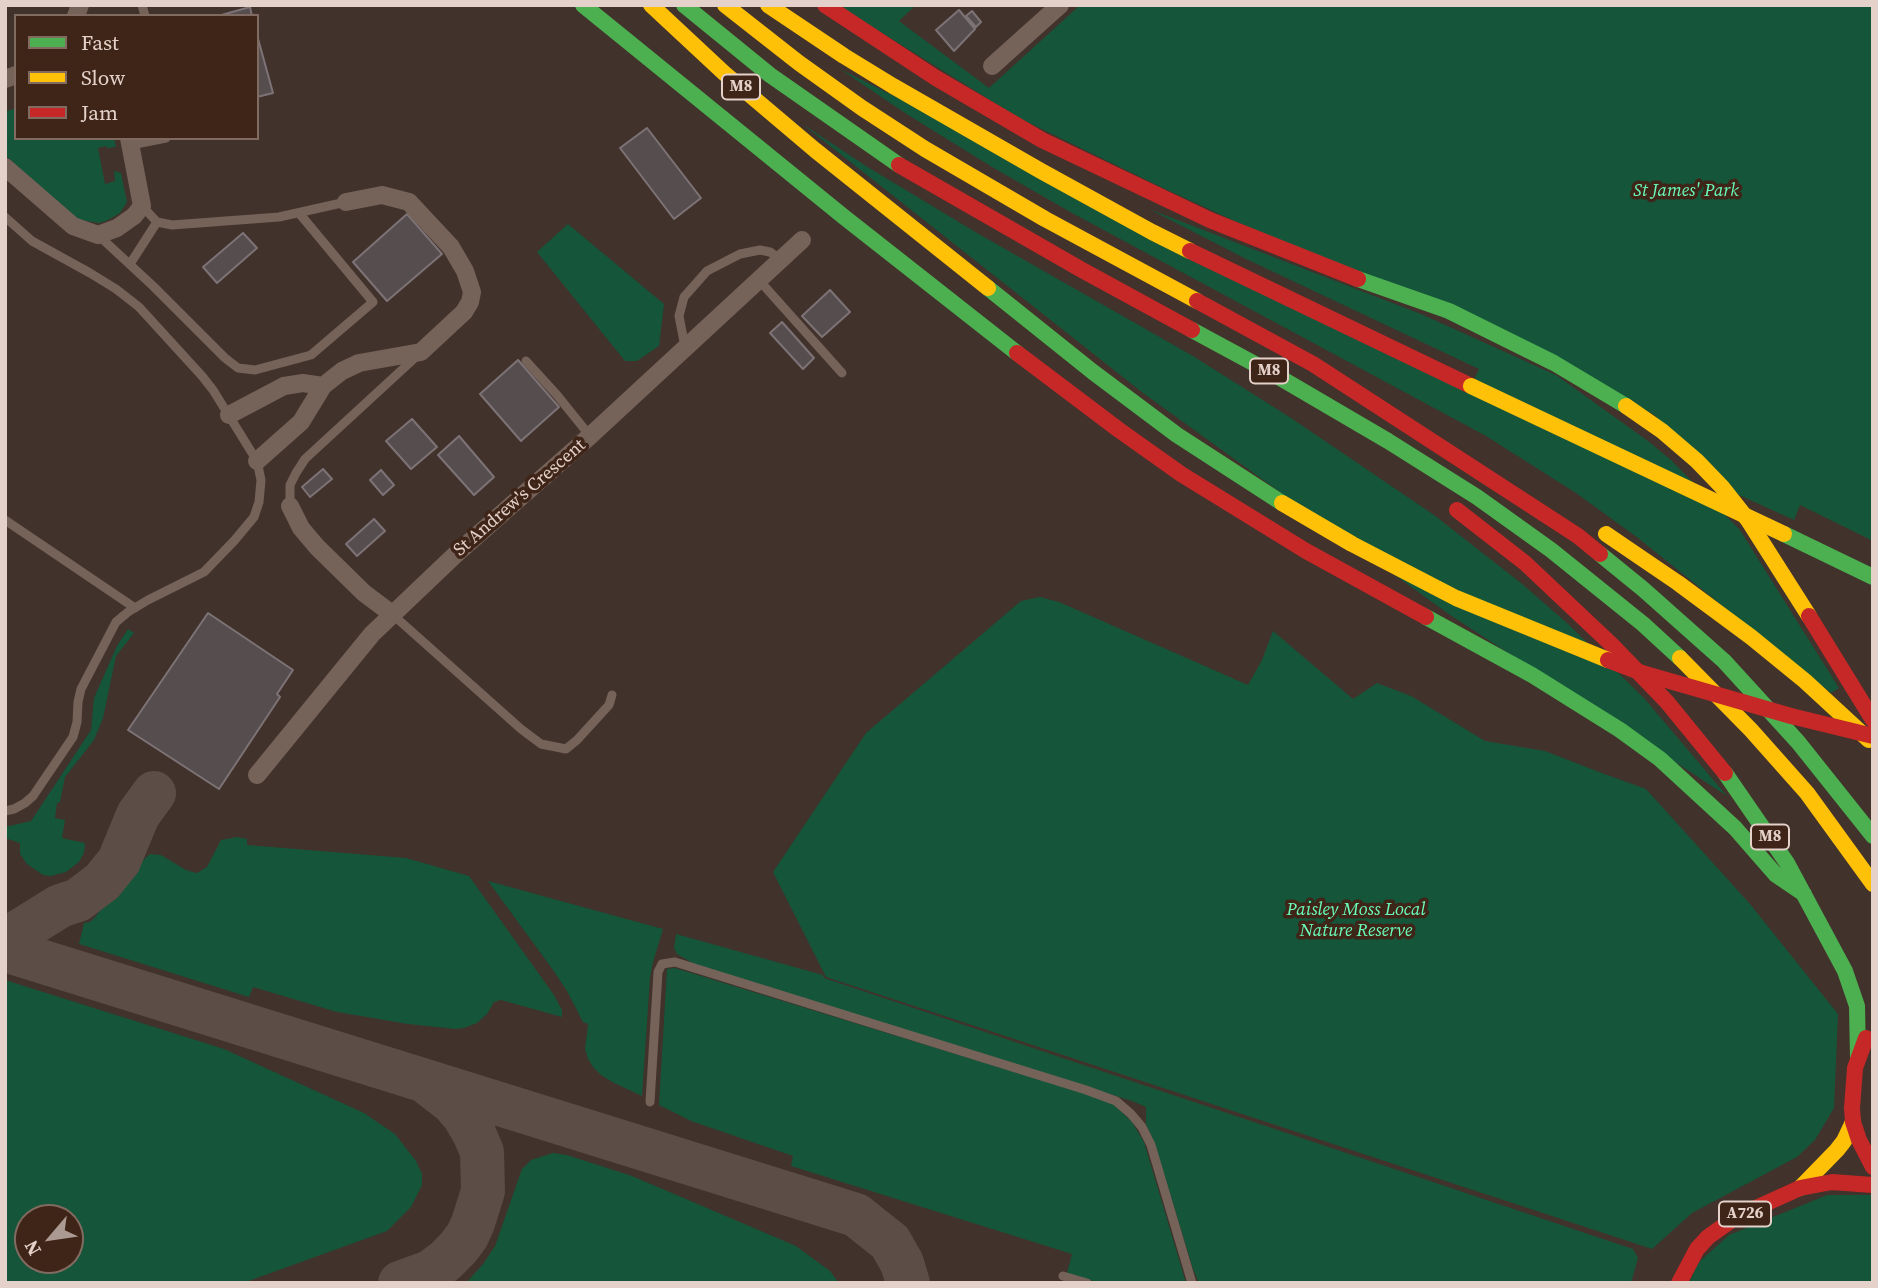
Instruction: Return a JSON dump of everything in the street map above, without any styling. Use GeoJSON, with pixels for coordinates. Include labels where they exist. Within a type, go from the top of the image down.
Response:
{"type":"FeatureCollection","features":[{"type":"Feature","properties":{"kind":"main road"},"geometry":{"type":"LineString","coordinates":[[583,5],[984,327],[1181,474],[1306,551],[1532,675],[1620,730],[1660,759],[1735,828],[1776,875],[1804,894],[1845,971],[1857,1006],[1858,1058],[1852,1093],[1853,1122],[1873,1167]]}},
{"type":"Feature","properties":{"kind":"main road","name":"M8"},"geometry":{"type":"LineString","coordinates":[[651,5],[724,73],[815,150],[1082,364],[1177,435],[1282,503],[1352,544],[1456,598],[1575,648],[1642,673],[1791,716],[1873,736]]}},
{"type":"Feature","properties":{"kind":"main road","name":"M8"},"geometry":{"type":"LineString","coordinates":[[684,5],[770,75],[909,172],[1277,376],[1388,441],[1477,497],[1551,550],[1643,624],[1696,673],[1751,730],[1807,793],[1873,884]]}},
{"type":"Feature","properties":{"kind":"main road","name":"M8"},"geometry":{"type":"LineString","coordinates":[[725,5],[799,63],[925,149],[1045,219],[1445,434],[1540,493]]}},
{"type":"Feature","properties":{"kind":"main road"},"geometry":{"type":"LineString","coordinates":[[768,5],[893,86],[1141,226],[1873,577]]}},
{"type":"Feature","properties":{"kind":"main road"},"geometry":{"type":"LineString","coordinates":[[825,5],[903,57],[1042,140],[1210,220],[1325,267],[1449,311],[1554,363],[1631,409],[1662,431],[1696,461],[1722,487],[1748,520],[1873,720]]}},
{"type":"Feature","properties":{"kind":"main road","name":"M8"},"geometry":{"type":"LineString","coordinates":[[1082,270],[1379,454]]}},
{"type":"Feature","properties":{"kind":"main road","name":"M8"},"geometry":{"type":"LineString","coordinates":[[1313,364],[1578,537],[1643,589],[1724,662],[1756,695],[1815,762],[1873,836]]}},
{"type":"Feature","properties":{"kind":"main road","name":"M8"},"geometry":{"type":"LineString","coordinates":[[1441,498],[1525,563],[1612,645],[1667,702],[1713,756],[1744,799],[1804,894]]}},
{"type":"Feature","properties":{"kind":"main road"},"geometry":{"type":"LineString","coordinates":[[1588,522],[1751,637],[1805,681],[1873,744]]}},
{"type":"Feature","properties":{"kind":"main road"},"geometry":{"type":"LineString","coordinates":[[1858,1058],[1873,1027]]}},
{"type":"Feature","properties":{"kind":"main road","name":"A726"},"geometry":{"type":"LineString","coordinates":[[1800,1188],[1837,1150],[1853,1122]]}},
{"type":"Feature","properties":{"kind":"main road","name":"A726"},"geometry":{"type":"LineString","coordinates":[[1679,1283],[1697,1249],[1737,1217],[1800,1188],[1832,1182],[1873,1185]]}},
{"type":"Feature","properties":{"kind":"street"},"geometry":{"type":"LineString","coordinates":[[992,66],[1060,5]]}},
{"type":"Feature","properties":{"kind":"street"},"geometry":{"type":"LineString","coordinates":[[5,167],[73,226],[98,234],[117,228],[134,216],[142,206],[130,142]]}},
{"type":"Feature","properties":{"kind":"street"},"geometry":{"type":"LineString","coordinates":[[257,461],[301,422],[323,386],[342,371],[359,363],[421,352],[464,312],[470,302],[472,292],[465,271],[451,247],[409,202],[382,195],[346,202]]}},
{"type":"Feature","properties":{"kind":"street","name":"St Andrew's Crescent"},"geometry":{"type":"LineString","coordinates":[[257,775],[372,634],[392,614],[802,240]]}},
{"type":"Feature","properties":{"kind":"street"},"geometry":{"type":"LineString","coordinates":[[229,415],[284,386],[303,383],[323,386]]}},
{"type":"Feature","properties":{"kind":"street"},"geometry":{"type":"LineString","coordinates":[[290,506],[301,527],[317,547],[364,593],[392,614]]}},
{"type":"Feature","properties":{"kind":"lane"},"geometry":{"type":"LineString","coordinates":[[130,142],[148,140]]}},
{"type":"Feature","properties":{"kind":"lane"},"geometry":{"type":"LineString","coordinates":[[142,206],[157,222],[172,225],[279,217],[346,202]]}},
{"type":"Feature","properties":{"kind":"lane"},"geometry":{"type":"LineString","coordinates":[[98,234],[225,359],[238,368],[255,370],[311,355],[373,302],[299,213]]}},
{"type":"Feature","properties":{"kind":"lane"},"geometry":{"type":"LineString","coordinates":[[5,217],[32,241],[90,272],[139,307],[202,376],[257,461],[261,480],[259,502],[254,517],[204,572],[135,608],[117,622],[81,689],[73,737],[33,796],[25,803],[5,811]]}},
{"type":"Feature","properties":{"kind":"lane"},"geometry":{"type":"LineString","coordinates":[[130,264],[157,222]]}},
{"type":"Feature","properties":{"kind":"lane"},"geometry":{"type":"LineString","coordinates":[[685,347],[679,316],[684,297],[707,271],[740,254],[760,250],[770,251],[780,259]]}},
{"type":"Feature","properties":{"kind":"lane"},"geometry":{"type":"LineString","coordinates":[[758,279],[842,373]]}},
{"type":"Feature","properties":{"kind":"lane"},"geometry":{"type":"LineString","coordinates":[[290,506],[290,485],[305,458],[421,352]]}},
{"type":"Feature","properties":{"kind":"lane"},"geometry":{"type":"LineString","coordinates":[[526,361],[590,436]]}},
{"type":"Feature","properties":{"kind":"lane"},"geometry":{"type":"LineString","coordinates":[[5,520],[135,608]]}},
{"type":"Feature","properties":{"kind":"lane"},"geometry":{"type":"LineString","coordinates":[[392,614],[541,744],[566,749],[608,705],[612,695]]}},
{"type":"Feature","properties":{"kind":"lane"},"geometry":{"type":"LineString","coordinates":[[650,1102],[658,972],[662,964],[675,962],[1086,1090],[1116,1101],[1142,1127],[1151,1145],[1192,1283]]}},
{"type":"Feature","properties":{"kind":"lane"},"geometry":{"type":"LineString","coordinates":[[1063,1276],[1087,1283]]}},
{"type":"Feature","properties":{"kind":"green space","name":"St James' Park"},"geometry":{"type":"Polygon","coordinates":[[[837,5],[916,5],[899,21],[989,88],[1080,5],[1873,5],[1873,541],[1800,505],[1794,520],[1739,495],[1653,414],[1163,188],[1019,118],[837,5]]]}},
{"type":"Feature","properties":{"kind":"green space"},"geometry":{"type":"Polygon","coordinates":[[[840,69],[1471,386],[1479,369],[1244,258],[1149,209],[1421,314],[1556,375],[1671,460],[1740,530],[1839,688],[1831,693],[1638,538],[1576,493],[1486,436],[1072,213],[905,113],[840,69]]]}},
{"type":"Feature","properties":{"kind":"green space"},"geometry":{"type":"Polygon","coordinates":[[[5,107],[7,111],[14,109],[14,140],[114,140],[116,147],[98,148],[105,184],[115,181],[114,171],[121,173],[127,202],[120,213],[106,221],[99,223],[80,220],[5,155],[5,107]]]}},
{"type":"Feature","properties":{"kind":"green space"},"geometry":{"type":"Polygon","coordinates":[[[801,123],[977,233],[1193,356],[1291,418],[1434,515],[1567,623],[1644,698],[1727,796],[1450,615],[1143,393],[801,123]]]}},
{"type":"Feature","properties":{"kind":"green space"},"geometry":{"type":"Polygon","coordinates":[[[568,224],[664,304],[659,346],[637,361],[625,361],[537,252],[568,224]]]}},
{"type":"Feature","properties":{"kind":"green space","name":"Paisley Moss Local Nature Reserve"},"geometry":{"type":"Polygon","coordinates":[[[1040,597],[1059,602],[1248,685],[1262,660],[1273,631],[1353,699],[1377,683],[1411,696],[1485,741],[1545,751],[1646,789],[1750,904],[1838,1014],[1834,1108],[1815,1140],[1797,1157],[1692,1213],[1652,1249],[826,977],[773,872],[866,733],[1021,601],[1040,597]]]}},
{"type":"Feature","properties":{"kind":"green space"},"geometry":{"type":"Polygon","coordinates":[[[128,629],[134,633],[116,656],[103,718],[94,740],[65,777],[60,802],[57,803],[55,818],[65,820],[62,838],[85,843],[84,853],[79,862],[66,872],[43,875],[27,864],[20,854],[20,843],[5,838],[5,827],[31,821],[91,730],[94,698],[117,646],[128,629]]]}},
{"type":"Feature","properties":{"kind":"green space"},"geometry":{"type":"Polygon","coordinates":[[[237,837],[247,839],[247,845],[406,858],[469,876],[554,995],[562,1010],[562,1017],[501,1000],[494,1002],[487,1014],[477,1023],[464,1028],[408,1024],[337,1012],[253,987],[249,997],[79,944],[84,923],[94,918],[150,854],[161,855],[186,870],[197,873],[207,867],[221,840],[237,837]]]}},
{"type":"Feature","properties":{"kind":"green space"},"geometry":{"type":"Polygon","coordinates":[[[488,881],[663,929],[650,978],[642,1096],[614,1083],[593,1067],[585,1049],[588,1024],[583,1022],[553,970],[488,881]]]}},
{"type":"Feature","properties":{"kind":"green space"},"geometry":{"type":"Polygon","coordinates":[[[676,934],[823,975],[824,978],[1633,1249],[1638,1258],[1631,1283],[1199,1283],[1155,1144],[1146,1124],[1146,1107],[694,964],[677,954],[674,948],[676,934]]]}},
{"type":"Feature","properties":{"kind":"green space"},"geometry":{"type":"Polygon","coordinates":[[[675,968],[1113,1104],[1132,1122],[1144,1142],[1186,1283],[1100,1283],[1067,1273],[1072,1254],[791,1166],[793,1156],[691,1121],[659,1105],[667,969],[675,968]]]}},
{"type":"Feature","properties":{"kind":"green space"},"geometry":{"type":"Polygon","coordinates":[[[5,980],[224,1049],[364,1113],[395,1134],[416,1161],[422,1174],[422,1185],[411,1207],[387,1231],[243,1283],[5,1283],[5,980]]]}},
{"type":"Feature","properties":{"kind":"green space"},"geometry":{"type":"Polygon","coordinates":[[[553,1153],[632,1176],[796,1246],[830,1271],[839,1283],[466,1283],[495,1246],[522,1169],[531,1160],[553,1153]]]}},
{"type":"Feature","properties":{"kind":"green space"},"geometry":{"type":"Polygon","coordinates":[[[1827,1195],[1873,1195],[1873,1283],[1689,1283],[1698,1263],[1729,1235],[1827,1195]]]}},
{"type":"Feature","properties":{"kind":"building"},"geometry":{"type":"Polygon","coordinates":[[[250,7],[252,14],[225,14],[250,7]]]}},
{"type":"Feature","properties":{"kind":"building"},"geometry":{"type":"Polygon","coordinates":[[[959,10],[975,29],[954,51],[936,30],[959,10]]]}},
{"type":"Feature","properties":{"kind":"building"},"geometry":{"type":"Polygon","coordinates":[[[972,11],[981,22],[976,27],[966,16],[972,11]]]}},
{"type":"Feature","properties":{"kind":"building"},"geometry":{"type":"Polygon","coordinates":[[[259,42],[273,93],[259,96],[259,42]]]}},
{"type":"Feature","properties":{"kind":"building"},"geometry":{"type":"Polygon","coordinates":[[[647,128],[701,198],[674,219],[620,148],[647,128]]]}},
{"type":"Feature","properties":{"kind":"building"},"geometry":{"type":"Polygon","coordinates":[[[407,214],[442,254],[387,301],[353,262],[407,214]]]}},
{"type":"Feature","properties":{"kind":"building"},"geometry":{"type":"Polygon","coordinates":[[[243,233],[257,248],[217,283],[203,267],[243,233]]]}},
{"type":"Feature","properties":{"kind":"building"},"geometry":{"type":"Polygon","coordinates":[[[830,290],[850,312],[822,337],[802,316],[830,290]]]}},
{"type":"Feature","properties":{"kind":"building"},"geometry":{"type":"Polygon","coordinates":[[[782,322],[814,358],[803,369],[770,333],[782,322]]]}},
{"type":"Feature","properties":{"kind":"building"},"geometry":{"type":"Polygon","coordinates":[[[518,360],[559,407],[521,441],[480,394],[518,360]]]}},
{"type":"Feature","properties":{"kind":"building"},"geometry":{"type":"Polygon","coordinates":[[[412,419],[437,447],[411,469],[386,441],[412,419]]]}},
{"type":"Feature","properties":{"kind":"building"},"geometry":{"type":"Polygon","coordinates":[[[459,436],[494,477],[474,495],[438,455],[459,436]]]}},
{"type":"Feature","properties":{"kind":"building"},"geometry":{"type":"Polygon","coordinates":[[[323,469],[332,479],[310,497],[302,487],[323,469]]]}},
{"type":"Feature","properties":{"kind":"building"},"geometry":{"type":"Polygon","coordinates":[[[381,470],[394,485],[383,495],[370,480],[381,470]]]}},
{"type":"Feature","properties":{"kind":"building"},"geometry":{"type":"Polygon","coordinates":[[[374,519],[385,531],[357,556],[346,544],[374,519]]]}},
{"type":"Feature","properties":{"kind":"building"},"geometry":{"type":"Polygon","coordinates":[[[208,613],[293,670],[277,694],[280,697],[219,789],[128,730],[208,613]]]}},
{"type":"Feature","properties":{"kind":"taxiway"},"geometry":{"type":"LineString","coordinates":[[5,940],[60,906],[78,900],[102,882],[119,861],[138,815],[154,793]]}},
{"type":"Feature","properties":{"kind":"taxiway"},"geometry":{"type":"LineString","coordinates":[[5,950],[856,1215],[890,1242],[902,1263],[908,1283]]}},
{"type":"Feature","properties":{"kind":"taxiway"},"geometry":{"type":"LineString","coordinates":[[400,1283],[430,1272],[458,1248],[473,1223],[483,1191],[482,1152],[474,1133],[452,1102],[430,1085]]}},
{"type":"Feature","properties":{"kind":"traffic: fast"},"geometry":{"type":"LineString","coordinates":[[583,5],[844,217],[1017,353]]}},
{"type":"Feature","properties":{"kind":"traffic: fast"},"geometry":{"type":"LineString","coordinates":[[684,5],[770,75],[899,165]]}},
{"type":"Feature","properties":{"kind":"traffic: fast"},"geometry":{"type":"LineString","coordinates":[[1358,279],[1449,311],[1554,363],[1626,406]]}},
{"type":"Feature","properties":{"kind":"traffic: fast"},"geometry":{"type":"LineString","coordinates":[[988,288],[1177,435],[1282,503]]}},
{"type":"Feature","properties":{"kind":"traffic: fast"},"geometry":{"type":"LineString","coordinates":[[1192,330],[1388,441],[1477,497],[1551,550],[1643,624],[1680,658]]}},
{"type":"Feature","properties":{"kind":"traffic: fast"},"geometry":{"type":"LineString","coordinates":[[1784,534],[1873,577]]}},
{"type":"Feature","properties":{"kind":"traffic: fast"},"geometry":{"type":"LineString","coordinates":[[1600,554],[1724,661],[1798,742],[1873,836]]}},
{"type":"Feature","properties":{"kind":"traffic: fast"},"geometry":{"type":"LineString","coordinates":[[1426,617],[1532,675],[1620,730],[1660,759],[1735,828],[1776,875],[1804,894]]}},
{"type":"Feature","properties":{"kind":"traffic: fast"},"geometry":{"type":"LineString","coordinates":[[1725,773],[1787,863],[1845,971],[1857,1006],[1858,1058]]}},
{"type":"Feature","properties":{"kind":"traffic: slow"},"geometry":{"type":"LineString","coordinates":[[651,5],[724,73],[815,150],[988,288]]}},
{"type":"Feature","properties":{"kind":"traffic: slow"},"geometry":{"type":"LineString","coordinates":[[725,5],[799,63],[925,149],[1045,219],[1197,301]]}},
{"type":"Feature","properties":{"kind":"traffic: slow"},"geometry":{"type":"LineString","coordinates":[[768,5],[893,86],[1041,171],[1190,251]]}},
{"type":"Feature","properties":{"kind":"traffic: slow"},"geometry":{"type":"LineString","coordinates":[[1471,386],[1784,534]]}},
{"type":"Feature","properties":{"kind":"traffic: slow"},"geometry":{"type":"LineString","coordinates":[[1626,406],[1662,431],[1722,487],[1748,520],[1809,616]]}},
{"type":"Feature","properties":{"kind":"traffic: slow"},"geometry":{"type":"LineString","coordinates":[[1282,503],[1352,544],[1456,598],[1608,660]]}},
{"type":"Feature","properties":{"kind":"traffic: slow"},"geometry":{"type":"LineString","coordinates":[[1606,534],[1751,637],[1805,681],[1869,740]]}},
{"type":"Feature","properties":{"kind":"traffic: slow"},"geometry":{"type":"LineString","coordinates":[[1680,658],[1751,730],[1807,793],[1873,884]]}},
{"type":"Feature","properties":{"kind":"traffic: slow"},"geometry":{"type":"LineString","coordinates":[[1800,1188],[1837,1150],[1853,1122]]}},
{"type":"Feature","properties":{"kind":"traffic: jam"},"geometry":{"type":"LineString","coordinates":[[825,5],[936,78],[1042,140],[1210,220],[1358,279]]}},
{"type":"Feature","properties":{"kind":"traffic: jam"},"geometry":{"type":"LineString","coordinates":[[899,165],[1192,330]]}},
{"type":"Feature","properties":{"kind":"traffic: jam"},"geometry":{"type":"LineString","coordinates":[[1190,251],[1471,386]]}},
{"type":"Feature","properties":{"kind":"traffic: jam"},"geometry":{"type":"LineString","coordinates":[[1197,301],[1313,364],[1578,536],[1600,554]]}},
{"type":"Feature","properties":{"kind":"traffic: jam"},"geometry":{"type":"LineString","coordinates":[[1017,353],[1181,474],[1306,551],[1426,617]]}},
{"type":"Feature","properties":{"kind":"traffic: jam"},"geometry":{"type":"LineString","coordinates":[[1457,510],[1525,563],[1612,645],[1667,702],[1725,773]]}},
{"type":"Feature","properties":{"kind":"traffic: jam"},"geometry":{"type":"LineString","coordinates":[[1809,616],[1873,720]]}},
{"type":"Feature","properties":{"kind":"traffic: jam"},"geometry":{"type":"LineString","coordinates":[[1608,660],[1642,673],[1791,716],[1873,736]]}},
{"type":"Feature","properties":{"kind":"traffic: jam"},"geometry":{"type":"LineString","coordinates":[[1866,1038],[1855,1068],[1852,1108],[1859,1140],[1873,1167]]}},
{"type":"Feature","properties":{"kind":"traffic: jam"},"geometry":{"type":"LineString","coordinates":[[1679,1283],[1697,1249],[1708,1237],[1736,1217],[1800,1188],[1832,1182],[1873,1185]]}}]}
